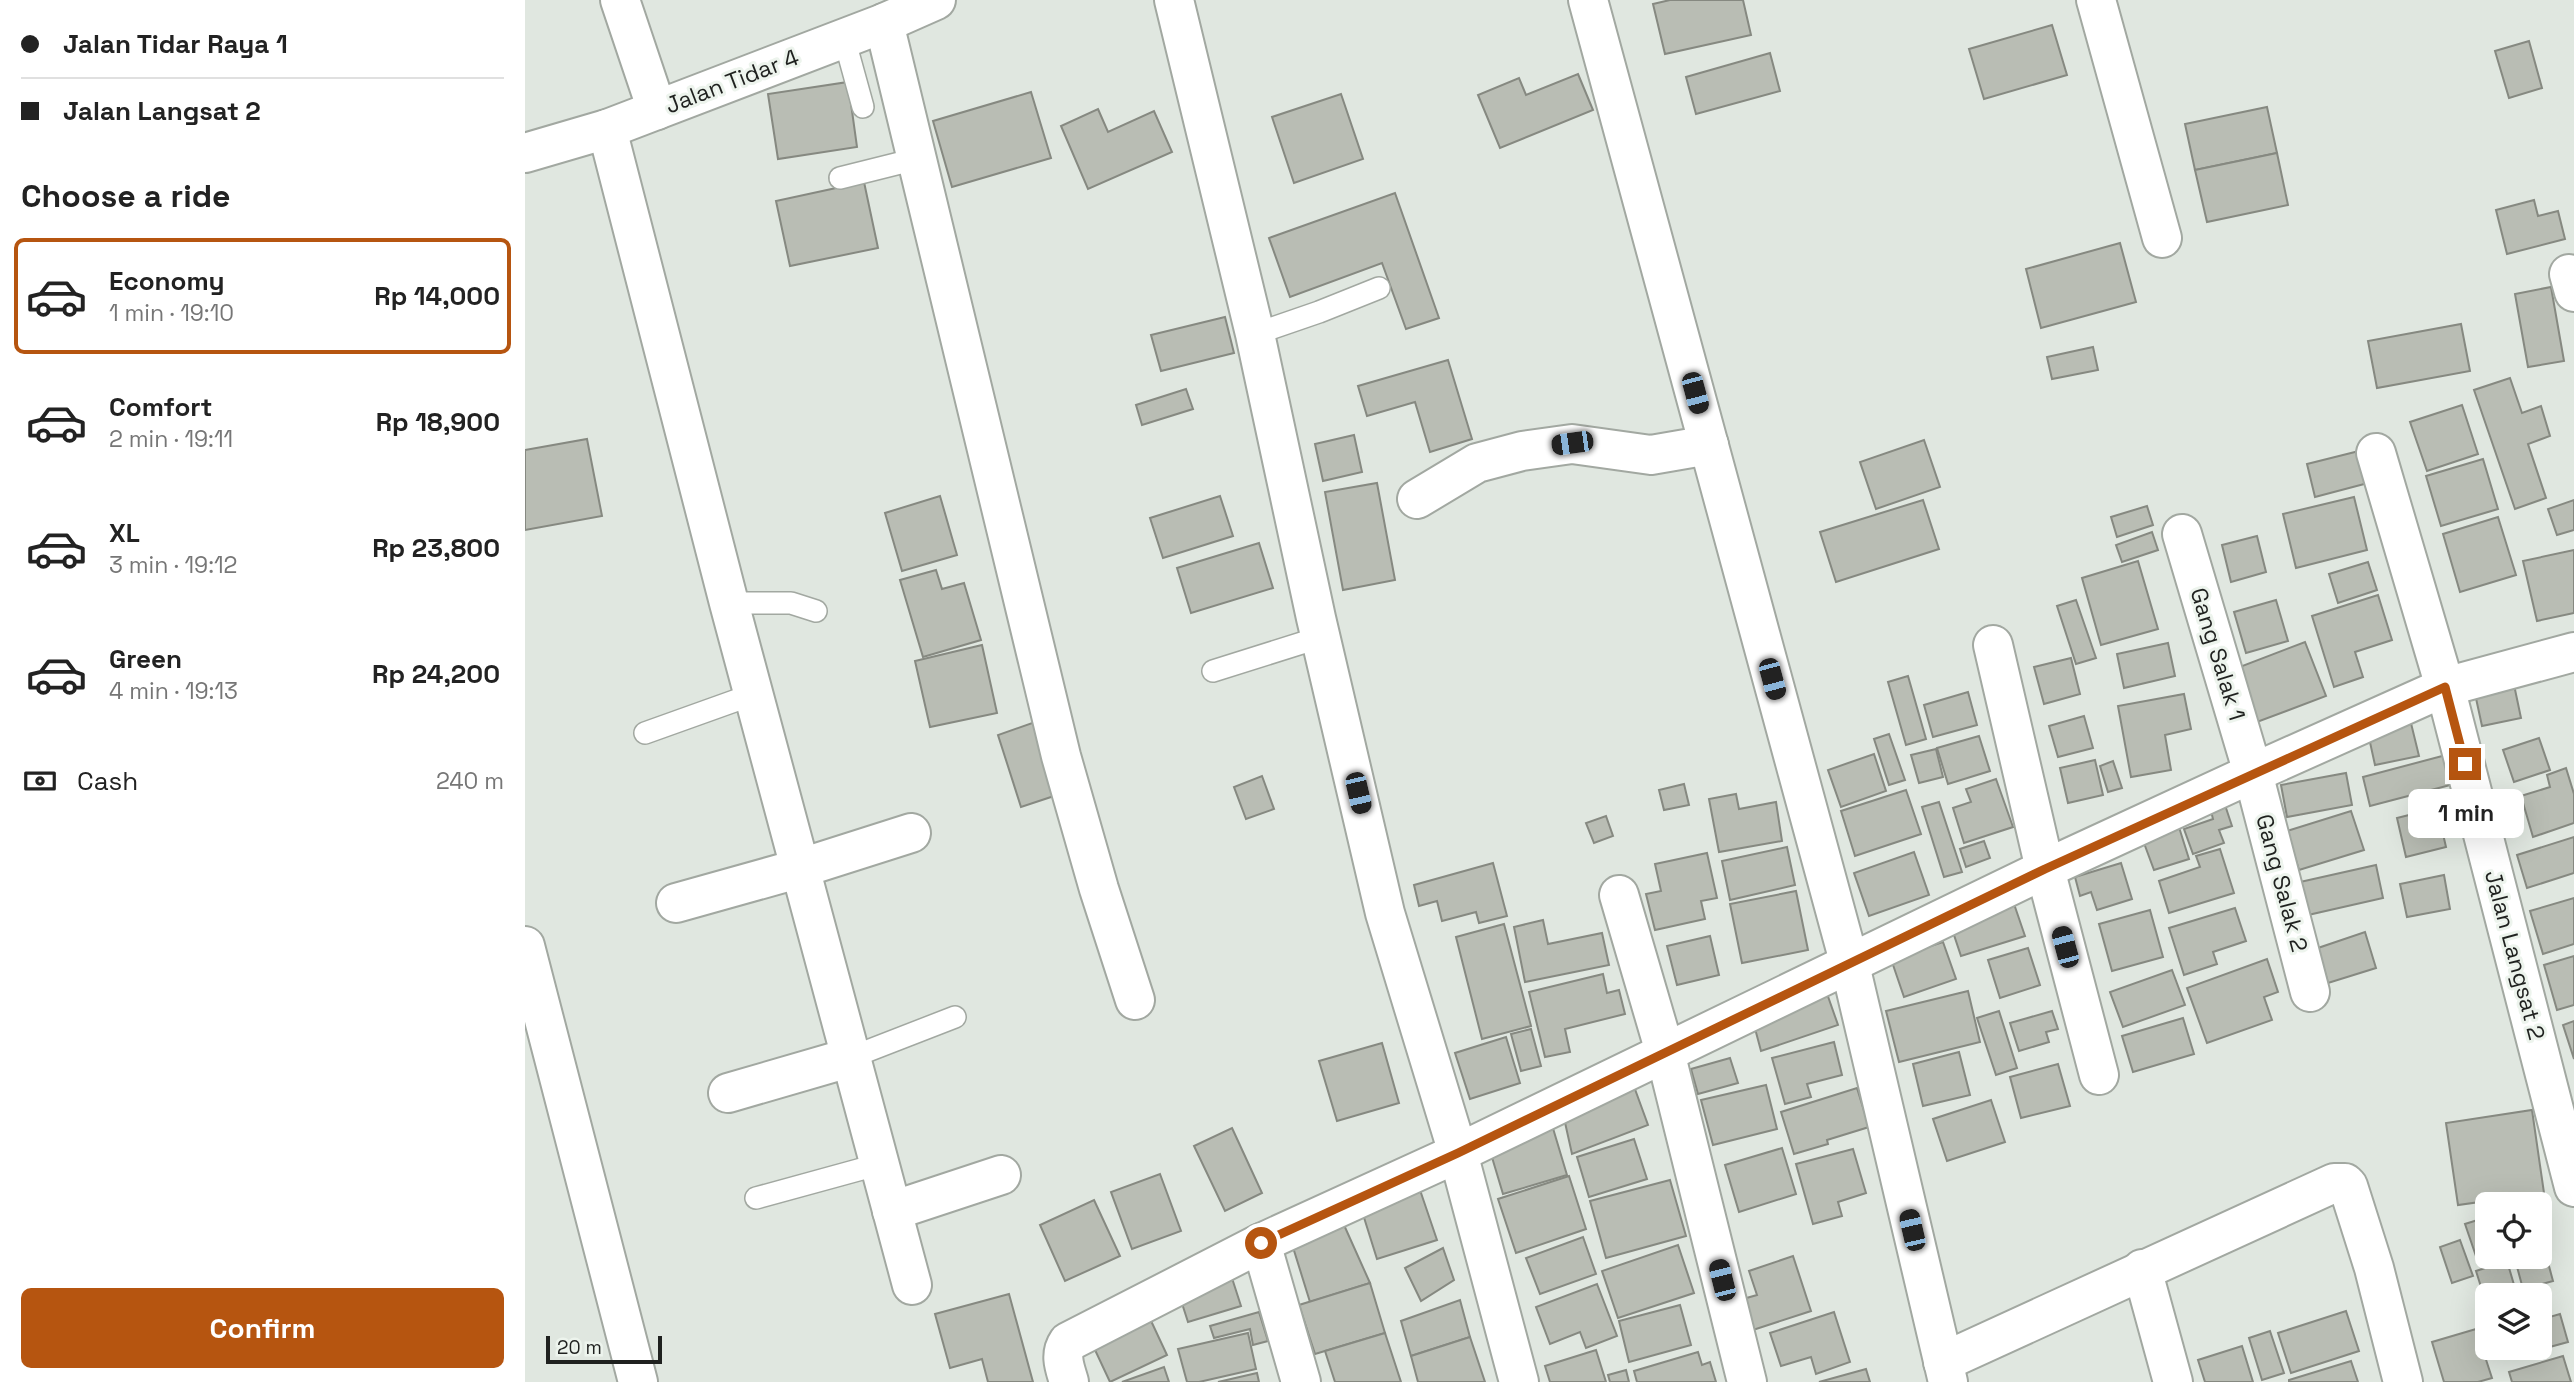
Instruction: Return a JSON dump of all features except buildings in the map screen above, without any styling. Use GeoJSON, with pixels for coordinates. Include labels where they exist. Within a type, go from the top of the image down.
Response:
{"type":"FeatureCollection","features":[{"type":"Feature","properties":{"kind":"street"},"geometry":{"type":"LineString","coordinates":[[620,0],[657,110]]}},
{"type":"Feature","properties":{"kind":"street"},"geometry":{"type":"LineString","coordinates":[[1174,0],[1255,334],[1385,913],[1458,1153],[1519,1382]]}},
{"type":"Feature","properties":{"kind":"street"},"geometry":{"type":"LineString","coordinates":[[1588,0],[1850,965],[1945,1372],[2142,1269],[2334,1183],[2345,1183],[2374,1268],[2403,1382]]}},
{"type":"Feature","properties":{"kind":"street"},"geometry":{"type":"LineString","coordinates":[[2096,0],[2162,238]]}},
{"type":"Feature","properties":{"kind":"street","name":"Jalan Tidar 4"},"geometry":{"type":"LineString","coordinates":[[525,153],[607,129],[884,23],[932,1]]}},
{"type":"Feature","properties":{"kind":"street"},"geometry":{"type":"LineString","coordinates":[[884,23],[1061,756],[1099,889],[1135,1000]]}},
{"type":"Feature","properties":{"kind":"street"},"geometry":{"type":"LineString","coordinates":[[607,129],[729,603],[912,1285]]}},
{"type":"Feature","properties":{"kind":"street"},"geometry":{"type":"LineString","coordinates":[[1417,499],[1477,463],[1522,451],[1572,443],[1651,455],[1709,445]]}},
{"type":"Feature","properties":{"kind":"street","name":"Jalan Langsat 2"},"geometry":{"type":"LineString","coordinates":[[2376,453],[2563,1097],[2574,1187]]}},
{"type":"Feature","properties":{"kind":"street","name":"Gang Salak 1"},"geometry":{"type":"LineString","coordinates":[[2182,534],[2253,773]]}},
{"type":"Feature","properties":{"kind":"street"},"geometry":{"type":"LineString","coordinates":[[1993,645],[2045,869],[2099,1075]]}},
{"type":"Feature","properties":{"kind":"street"},"geometry":{"type":"LineString","coordinates":[[1066,1370],[1063,1349],[1068,1342],[1261,1243],[1458,1153],[2045,869],[2445,687],[2574,652]]}},
{"type":"Feature","properties":{"kind":"street","name":"Gang Salak 2"},"geometry":{"type":"LineString","coordinates":[[2253,773],[2310,992]]}},
{"type":"Feature","properties":{"kind":"street"},"geometry":{"type":"LineString","coordinates":[[675,903],[801,868],[911,833]]}},
{"type":"Feature","properties":{"kind":"street"},"geometry":{"type":"LineString","coordinates":[[1619,895],[1665,1052],[1747,1382]]}},
{"type":"Feature","properties":{"kind":"street"},"geometry":{"type":"LineString","coordinates":[[525,946],[638,1382]]}},
{"type":"Feature","properties":{"kind":"street"},"geometry":{"type":"LineString","coordinates":[[728,1093],[852,1056]]}},
{"type":"Feature","properties":{"kind":"street"},"geometry":{"type":"LineString","coordinates":[[892,1211],[1001,1175]]}},
{"type":"Feature","properties":{"kind":"street"},"geometry":{"type":"LineString","coordinates":[[1261,1243],[1301,1382]]}},
{"type":"Feature","properties":{"kind":"street"},"geometry":{"type":"LineString","coordinates":[[2142,1269],[2173,1382]]}},
{"type":"Feature","properties":{"kind":"lane"},"geometry":{"type":"LineString","coordinates":[[845,38],[863,107]]}},
{"type":"Feature","properties":{"kind":"lane"},"geometry":{"type":"LineString","coordinates":[[839,178],[916,159]]}},
{"type":"Feature","properties":{"kind":"lane"},"geometry":{"type":"LineString","coordinates":[[1255,334],[1379,288]]}},
{"type":"Feature","properties":{"kind":"lane"},"geometry":{"type":"LineString","coordinates":[[729,603],[791,603],[816,611]]}},
{"type":"Feature","properties":{"kind":"lane"},"geometry":{"type":"LineString","coordinates":[[1213,671],[1321,637]]}},
{"type":"Feature","properties":{"kind":"lane"},"geometry":{"type":"LineString","coordinates":[[645,733],[754,694]]}},
{"type":"Feature","properties":{"kind":"lane"},"geometry":{"type":"LineString","coordinates":[[852,1056],[955,1017]]}},
{"type":"Feature","properties":{"kind":"lane"},"geometry":{"type":"LineString","coordinates":[[756,1198],[880,1164]]}},
{"type":"Feature","properties":{"kind":"route"},"geometry":{"type":"LineString","coordinates":[[1261,1243],[1458,1153],[2045,869],[2445,687],[2465,764]]}}]}
